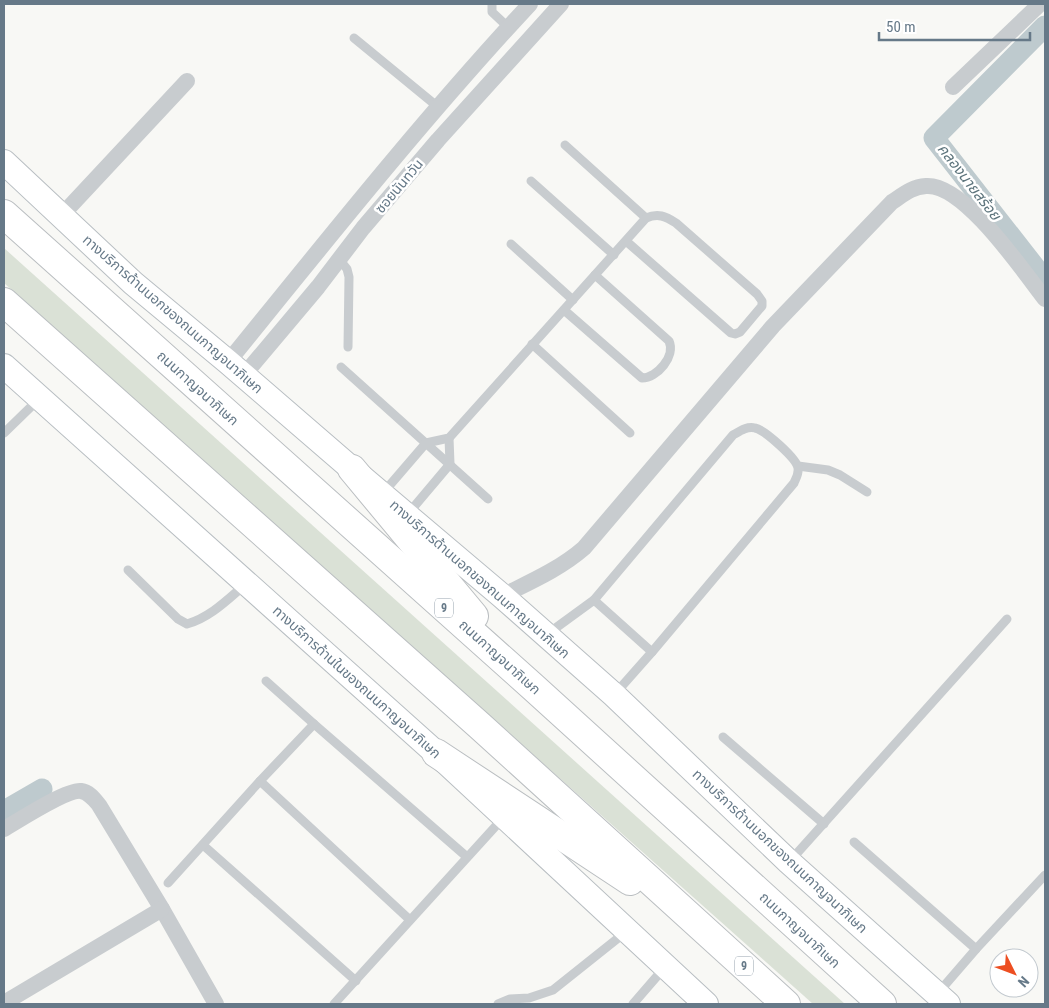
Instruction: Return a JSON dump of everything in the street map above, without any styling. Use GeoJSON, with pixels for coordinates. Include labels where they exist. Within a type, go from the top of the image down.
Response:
{"type":"FeatureCollection","features":[{"type":"Feature","properties":{"kind":"highway","name":"ถนนกาญจนาภิเษก"},"geometry":{"type":"LineString","coordinates":[[4,214],[533,687],[882,1004]]}},
{"type":"Feature","properties":{"kind":"highway","name":"9"},"geometry":{"type":"LineString","coordinates":[[4,302],[480,726],[786,1004]]}},
{"type":"Feature","properties":{"kind":"highway"},"geometry":{"type":"LineString","coordinates":[[352,469],[533,687]]}},
{"type":"Feature","properties":{"kind":"highway"},"geometry":{"type":"LineString","coordinates":[[436,753],[702,929]]}},
{"type":"Feature","properties":{"kind":"main road","name":"ทางบริการด้านนอกของถนนกาญจนาภิเษก"},"geometry":{"type":"LineString","coordinates":[[4,162],[134,283],[502,596],[614,695],[789,862],[942,999]]}},
{"type":"Feature","properties":{"kind":"main road","name":"ทางบริการด้านในของถนนกาญจนาภิเษก"},"geometry":{"type":"LineString","coordinates":[[4,366],[436,753],[706,1004]]}},
{"type":"Feature","properties":{"kind":"street","name":"ซอยนันทวัน"},"geometry":{"type":"LineString","coordinates":[[236,368],[348,213],[421,125],[530,4]]}},
{"type":"Feature","properties":{"kind":"street","name":"ซอยนันทวัน"},"geometry":{"type":"LineString","coordinates":[[236,368],[318,287],[363,228],[558,4]]}},
{"type":"Feature","properties":{"kind":"street"},"geometry":{"type":"LineString","coordinates":[[953,87],[1040,4]]}},
{"type":"Feature","properties":{"kind":"street"},"geometry":{"type":"LineString","coordinates":[[61,216],[187,81]]}},
{"type":"Feature","properties":{"kind":"street"},"geometry":{"type":"LineString","coordinates":[[421,125],[438,140]]}},
{"type":"Feature","properties":{"kind":"street"},"geometry":{"type":"LineString","coordinates":[[502,596],[572,559],[584,548],[773,326],[892,202],[911,189],[928,186],[947,190],[966,204],[987,225],[1045,299]]}},
{"type":"Feature","properties":{"kind":"street"},"geometry":{"type":"LineString","coordinates":[[348,213],[363,228]]}},
{"type":"Feature","properties":{"kind":"street"},"geometry":{"type":"LineString","coordinates":[[4,829],[67,793],[80,791],[88,794],[99,805],[162,909],[216,1004]]}},
{"type":"Feature","properties":{"kind":"street"},"geometry":{"type":"LineString","coordinates":[[4,1003],[162,909]]}},
{"type":"Feature","properties":{"kind":"lane"},"geometry":{"type":"LineString","coordinates":[[492,4],[492,12],[508,27]]}},
{"type":"Feature","properties":{"kind":"lane"},"geometry":{"type":"LineString","coordinates":[[354,38],[438,108]]}},
{"type":"Feature","properties":{"kind":"lane"},"geometry":{"type":"LineString","coordinates":[[565,146],[646,218]]}},
{"type":"Feature","properties":{"kind":"lane"},"geometry":{"type":"LineString","coordinates":[[531,181],[614,255]]}},
{"type":"Feature","properties":{"kind":"lane"},"geometry":{"type":"LineString","coordinates":[[382,494],[426,443],[449,438],[646,218],[658,215],[668,217],[676,223],[757,294],[762,302],[760,310],[740,332],[731,333],[626,241]]}},
{"type":"Feature","properties":{"kind":"lane"},"geometry":{"type":"LineString","coordinates":[[511,244],[573,300]]}},
{"type":"Feature","properties":{"kind":"lane"},"geometry":{"type":"LineString","coordinates":[[339,259],[347,269],[349,277],[348,347]]}},
{"type":"Feature","properties":{"kind":"lane"},"geometry":{"type":"LineString","coordinates":[[564,310],[642,378],[651,377],[663,366],[672,347],[669,341],[595,275]]}},
{"type":"Feature","properties":{"kind":"lane"},"geometry":{"type":"LineString","coordinates":[[532,344],[630,433]]}},
{"type":"Feature","properties":{"kind":"lane"},"geometry":{"type":"LineString","coordinates":[[341,367],[488,498]]}},
{"type":"Feature","properties":{"kind":"lane"},"geometry":{"type":"LineString","coordinates":[[4,433],[41,398]]}},
{"type":"Feature","properties":{"kind":"lane"},"geometry":{"type":"LineString","coordinates":[[545,635],[594,600],[734,436],[746,428],[755,427],[762,430],[794,459],[798,466],[798,474],[794,483],[614,695]]}},
{"type":"Feature","properties":{"kind":"lane"},"geometry":{"type":"LineString","coordinates":[[407,515],[450,464],[449,438]]}},
{"type":"Feature","properties":{"kind":"lane"},"geometry":{"type":"LineString","coordinates":[[798,466],[828,470],[840,474],[867,492]]}},
{"type":"Feature","properties":{"kind":"lane"},"geometry":{"type":"LineString","coordinates":[[128,570],[178,619],[187,624],[199,620],[215,610],[247,583]]}},
{"type":"Feature","properties":{"kind":"lane"},"geometry":{"type":"LineString","coordinates":[[594,600],[652,652]]}},
{"type":"Feature","properties":{"kind":"lane"},"geometry":{"type":"LineString","coordinates":[[789,862],[1007,619]]}},
{"type":"Feature","properties":{"kind":"lane"},"geometry":{"type":"LineString","coordinates":[[266,681],[467,857]]}},
{"type":"Feature","properties":{"kind":"lane"},"geometry":{"type":"LineString","coordinates":[[168,883],[314,724]]}},
{"type":"Feature","properties":{"kind":"lane"},"geometry":{"type":"LineString","coordinates":[[723,737],[824,824]]}},
{"type":"Feature","properties":{"kind":"lane"},"geometry":{"type":"LineString","coordinates":[[260,781],[410,920]]}},
{"type":"Feature","properties":{"kind":"lane"},"geometry":{"type":"LineString","coordinates":[[334,1004],[504,817]]}},
{"type":"Feature","properties":{"kind":"lane"},"geometry":{"type":"LineString","coordinates":[[854,842],[976,949]]}},
{"type":"Feature","properties":{"kind":"lane"},"geometry":{"type":"LineString","coordinates":[[203,846],[356,980]]}},
{"type":"Feature","properties":{"kind":"lane"},"geometry":{"type":"LineString","coordinates":[[942,999],[976,949],[1045,875]]}},
{"type":"Feature","properties":{"kind":"lane"},"geometry":{"type":"LineString","coordinates":[[498,1004],[510,999],[529,998],[553,990],[627,931]]}},
{"type":"Feature","properties":{"kind":"lane"},"geometry":{"type":"LineString","coordinates":[[633,1004],[665,967]]}},
{"type":"Feature","properties":{"kind":"shaded area"},"geometry":{"type":"Polygon","coordinates":[[[4,248],[845,1004],[813,1004],[4,283],[4,248]]]}},
{"type":"Feature","properties":{"kind":"waterway","name":"คลองนายสร้อย"},"geometry":{"type":"LineString","coordinates":[[1045,26],[934,138],[1045,280]]}},
{"type":"Feature","properties":{"kind":"waterway"},"geometry":{"type":"LineString","coordinates":[[4,811],[42,789]]}}]}
